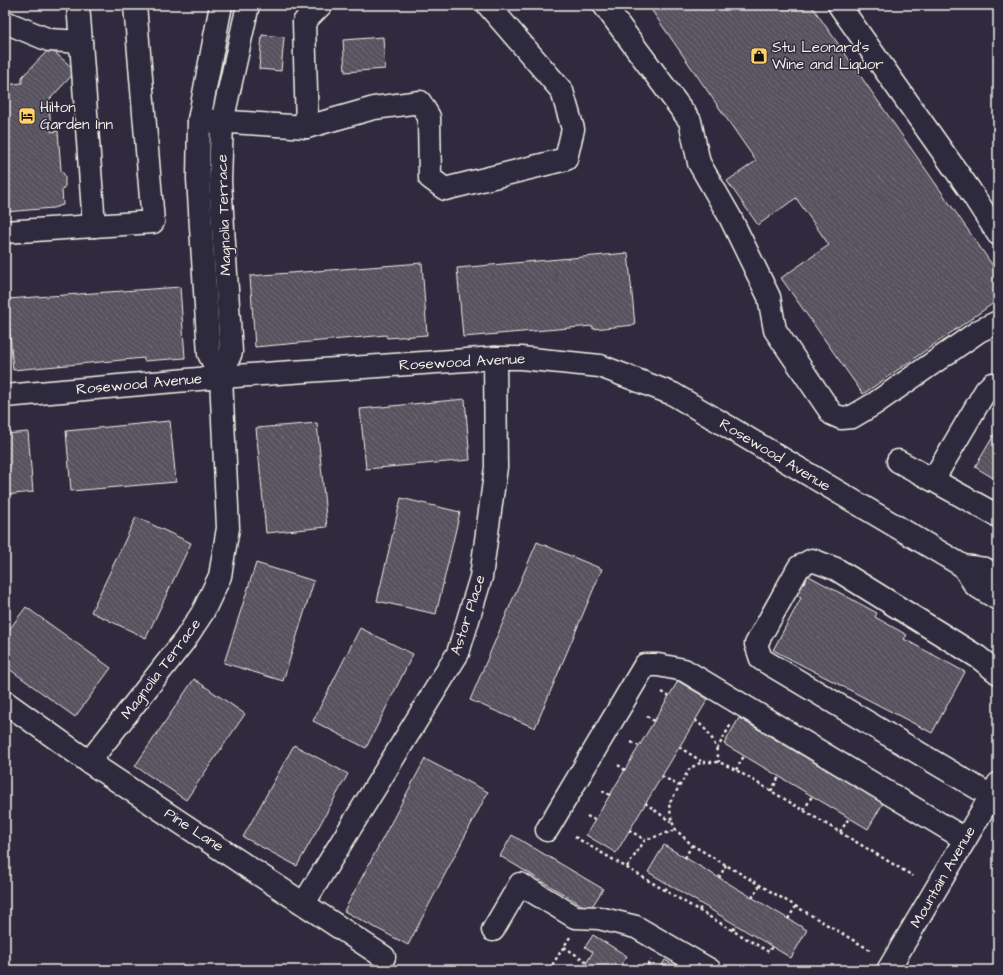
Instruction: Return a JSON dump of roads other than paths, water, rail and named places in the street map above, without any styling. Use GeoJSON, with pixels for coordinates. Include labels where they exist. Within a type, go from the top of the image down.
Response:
{"type":"FeatureCollection","features":[{"type":"Feature","properties":{"kind":"street"},"geometry":{"type":"LineString","coordinates":[[78,5],[94,226]]}},
{"type":"Feature","properties":{"kind":"street"},"geometry":{"type":"LineString","coordinates":[[5,232],[152,222],[135,5]]}},
{"type":"Feature","properties":{"kind":"street","name":"Magnolia Terrace"},"geometry":{"type":"LineString","coordinates":[[221,5],[199,120],[198,179],[209,354],[221,377]]}},
{"type":"Feature","properties":{"kind":"street","name":"Magnolia Terrace"},"geometry":{"type":"LineString","coordinates":[[89,762],[184,641],[203,612],[220,576],[228,528],[221,377],[231,352],[220,181],[222,122],[248,5]]}},
{"type":"Feature","properties":{"kind":"street"},"geometry":{"type":"LineString","coordinates":[[307,127],[304,22],[321,5]]}},
{"type":"Feature","properties":{"kind":"street"},"geometry":{"type":"LineString","coordinates":[[199,120],[307,127],[374,108],[420,102],[429,117],[430,178],[445,189],[566,159],[573,129],[562,91],[488,5]]}},
{"type":"Feature","properties":{"kind":"street"},"geometry":{"type":"LineString","coordinates":[[604,5],[690,120],[699,163],[730,217],[769,297],[775,330],[832,414],[841,418],[852,417],[874,404],[979,331],[998,322]]}},
{"type":"Feature","properties":{"kind":"street"},"geometry":{"type":"LineString","coordinates":[[839,5],[998,234]]}},
{"type":"Feature","properties":{"kind":"street"},"geometry":{"type":"LineString","coordinates":[[5,22],[49,40],[81,42]]}},
{"type":"Feature","properties":{"kind":"street","name":"Rosewood Avenue"},"geometry":{"type":"LineString","coordinates":[[5,396],[221,377],[495,358],[521,358],[600,366],[673,394],[963,566],[985,569],[998,577]]}},
{"type":"Feature","properties":{"kind":"street","name":"Astor Place"},"geometry":{"type":"LineString","coordinates":[[304,903],[458,653],[481,577],[496,467],[495,358]]}},
{"type":"Feature","properties":{"kind":"street"},"geometry":{"type":"LineString","coordinates":[[933,480],[986,390],[992,384],[998,384]]}},
{"type":"Feature","properties":{"kind":"street"},"geometry":{"type":"LineString","coordinates":[[898,461],[998,516]]}},
{"type":"Feature","properties":{"kind":"street"},"geometry":{"type":"LineString","coordinates":[[994,790],[761,659],[756,644],[799,567],[812,560],[836,569],[978,657],[998,673]]}},
{"type":"Feature","properties":{"kind":"street","name":"Rosewood Avenue"},"geometry":{"type":"LineString","coordinates":[[963,566],[975,585],[998,599]]}},
{"type":"Feature","properties":{"kind":"street"},"geometry":{"type":"LineString","coordinates":[[547,830],[645,665],[658,665],[684,670],[965,839]]}},
{"type":"Feature","properties":{"kind":"street","name":"Pine Lane"},"geometry":{"type":"LineString","coordinates":[[5,702],[89,762],[384,957]]}},
{"type":"Feature","properties":{"kind":"street","name":"Mountain Avenue"},"geometry":{"type":"LineString","coordinates":[[888,970],[994,790]]}},
{"type":"Feature","properties":{"kind":"street"},"geometry":{"type":"LineString","coordinates":[[493,930],[520,884],[575,917],[599,918],[636,927],[710,970]]}},
{"type":"Feature","properties":{"kind":"place","name":"Stu Leonard's Wine and Liquor"},"geometry":{"type":"Point","coordinates":[759,56]}},
{"type":"Feature","properties":{"kind":"place","name":"Hilton Garden Inn"},"geometry":{"type":"Point","coordinates":[27,116]}}]}
